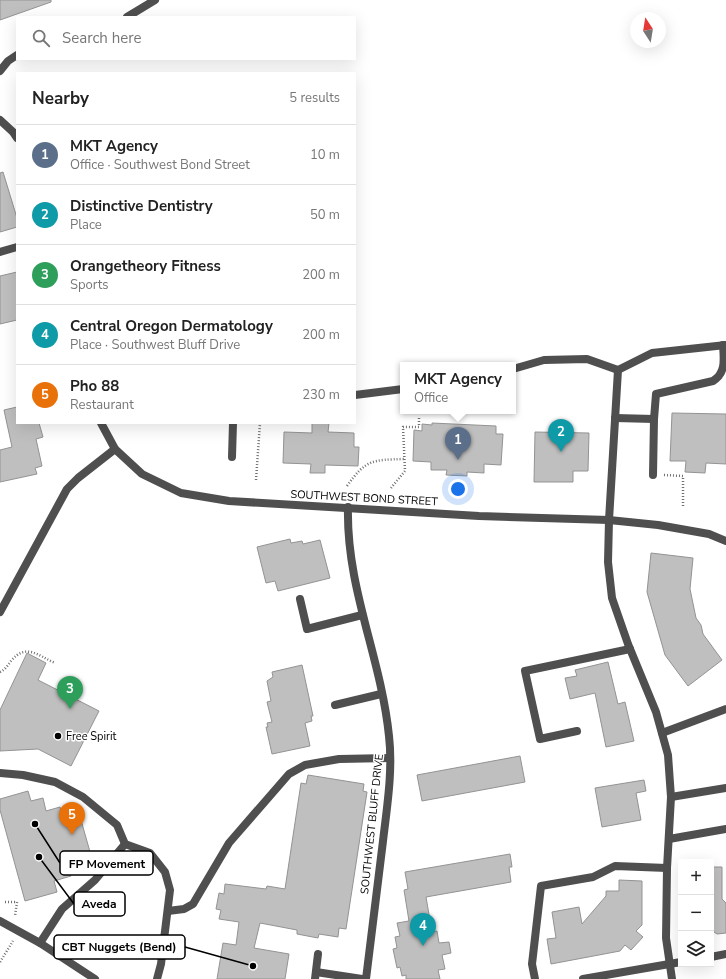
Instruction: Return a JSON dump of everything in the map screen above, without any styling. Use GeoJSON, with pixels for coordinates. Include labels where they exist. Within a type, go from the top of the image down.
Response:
{"type":"FeatureCollection","features":[{"type":"Feature","properties":{"kind":"street"},"geometry":{"type":"LineString","coordinates":[[128,16],[145,3],[155,0]]}},
{"type":"Feature","properties":{"kind":"street"},"geometry":{"type":"LineString","coordinates":[[0,71],[8,61],[16,56]]}},
{"type":"Feature","properties":{"kind":"street"},"geometry":{"type":"LineString","coordinates":[[0,120],[16,136]]}},
{"type":"Feature","properties":{"kind":"street"},"geometry":{"type":"LineString","coordinates":[[0,252],[16,247]]}},
{"type":"Feature","properties":{"kind":"street"},"geometry":{"type":"LineString","coordinates":[[516,368],[544,360],[582,359],[618,370],[652,353],[724,345],[725,362],[723,372],[719,378],[713,381],[656,394],[653,475]]}},
{"type":"Feature","properties":{"kind":"street"},"geometry":{"type":"LineString","coordinates":[[618,370],[608,562],[612,598],[630,649],[656,712],[668,755],[671,797],[667,868],[666,938],[672,979]]}},
{"type":"Feature","properties":{"kind":"street"},"geometry":{"type":"LineString","coordinates":[[356,395],[400,389]]}},
{"type":"Feature","properties":{"kind":"street"},"geometry":{"type":"LineString","coordinates":[[615,418],[654,419]]}},
{"type":"Feature","properties":{"kind":"street","name":"SOUTHWEST BOND STREET"},"geometry":{"type":"LineString","coordinates":[[102,424],[115,449],[142,474],[181,494],[229,502],[348,507],[479,516],[609,520],[709,534],[726,541]]}},
{"type":"Feature","properties":{"kind":"street"},"geometry":{"type":"LineString","coordinates":[[232,457],[234,424]]}},
{"type":"Feature","properties":{"kind":"street"},"geometry":{"type":"LineString","coordinates":[[0,612],[68,489],[78,478],[115,449]]}},
{"type":"Feature","properties":{"kind":"street","name":"SOUTHWEST BLUFF DRIVE"},"geometry":{"type":"LineString","coordinates":[[348,507],[347,535],[351,567],[382,694],[390,736],[390,758],[385,820],[366,979]]}},
{"type":"Feature","properties":{"kind":"street"},"geometry":{"type":"LineString","coordinates":[[300,599],[306,629],[362,615]]}},
{"type":"Feature","properties":{"kind":"street"},"geometry":{"type":"LineString","coordinates":[[577,732],[540,739],[525,671],[630,649]]}},
{"type":"Feature","properties":{"kind":"street"},"geometry":{"type":"LineString","coordinates":[[335,705],[382,694]]}},
{"type":"Feature","properties":{"kind":"street"},"geometry":{"type":"LineString","coordinates":[[662,733],[726,709]]}},
{"type":"Feature","properties":{"kind":"street"},"geometry":{"type":"LineString","coordinates":[[168,911],[184,910],[193,904],[229,843],[289,774],[305,765],[339,759],[390,758]]}},
{"type":"Feature","properties":{"kind":"street"},"geometry":{"type":"LineString","coordinates":[[0,773],[23,775],[55,782],[83,797],[117,825],[125,844],[150,854],[165,872],[170,890],[161,964],[156,979]]}},
{"type":"Feature","properties":{"kind":"street"},"geometry":{"type":"LineString","coordinates":[[671,797],[726,788]]}},
{"type":"Feature","properties":{"kind":"street"},"geometry":{"type":"LineString","coordinates":[[669,839],[726,829]]}},
{"type":"Feature","properties":{"kind":"street"},"geometry":{"type":"LineString","coordinates":[[40,943],[62,909],[95,880],[125,844]]}},
{"type":"Feature","properties":{"kind":"street"},"geometry":{"type":"LineString","coordinates":[[536,979],[532,964],[541,886],[593,877],[615,866],[667,868]]}},
{"type":"Feature","properties":{"kind":"street"},"geometry":{"type":"LineString","coordinates":[[0,921],[40,943],[95,979]]}},
{"type":"Feature","properties":{"kind":"street"},"geometry":{"type":"LineString","coordinates":[[318,954],[315,976],[362,979]]}},
{"type":"Feature","properties":{"kind":"street"},"geometry":{"type":"LineString","coordinates":[[714,956],[726,954]]}},
{"type":"Feature","properties":{"kind":"street"},"geometry":{"type":"LineString","coordinates":[[583,979],[678,962]]}},
{"type":"Feature","properties":{"kind":"path"},"geometry":{"type":"LineString","coordinates":[[391,488],[405,471],[402,427],[419,427],[420,417]]}},
{"type":"Feature","properties":{"kind":"path"},"geometry":{"type":"LineString","coordinates":[[256,480],[260,424]]}},
{"type":"Feature","properties":{"kind":"path"},"geometry":{"type":"LineString","coordinates":[[347,486],[358,470],[375,460],[404,459]]}},
{"type":"Feature","properties":{"kind":"path"},"geometry":{"type":"LineString","coordinates":[[653,475],[683,476],[683,506]]}},
{"type":"Feature","properties":{"kind":"path"},"geometry":{"type":"LineString","coordinates":[[0,672],[16,655],[28,650],[55,663]]}},
{"type":"Feature","properties":{"kind":"path"},"geometry":{"type":"LineString","coordinates":[[5,902],[17,902],[15,919]]}},
{"type":"Feature","properties":{"kind":"path"},"geometry":{"type":"LineString","coordinates":[[0,962],[13,941],[18,944]]}},
{"type":"Feature","properties":{"kind":"building"},"geometry":{"type":"Polygon","coordinates":[[[0,0],[51,0],[51,2],[0,20],[0,0]]]}},
{"type":"Feature","properties":{"kind":"building"},"geometry":{"type":"Polygon","coordinates":[[[3,172],[16,215],[16,227],[0,232],[0,173],[3,172]]]}},
{"type":"Feature","properties":{"kind":"building"},"geometry":{"type":"Polygon","coordinates":[[[16,272],[16,320],[0,324],[0,276],[16,272]]]}},
{"type":"Feature","properties":{"kind":"building"},"geometry":{"type":"Polygon","coordinates":[[[16,407],[16,424],[39,424],[43,437],[36,439],[42,466],[35,468],[37,474],[0,482],[0,450],[12,447],[4,410],[16,407]]]}},
{"type":"Feature","properties":{"kind":"building"},"geometry":{"type":"Polygon","coordinates":[[[672,413],[726,414],[726,464],[706,463],[705,473],[685,472],[686,461],[670,461],[672,413]]]}},
{"type":"Feature","properties":{"kind":"building"},"geometry":{"type":"Polygon","coordinates":[[[432,423],[496,426],[496,434],[503,434],[501,465],[484,464],[484,473],[467,472],[467,476],[446,475],[447,470],[431,470],[431,462],[413,461],[414,430],[422,431],[422,424],[432,425],[432,423]]]}},
{"type":"Feature","properties":{"kind":"building"},"geometry":{"type":"Polygon","coordinates":[[[312,424],[329,424],[328,432],[354,433],[354,447],[359,447],[358,466],[325,465],[325,473],[310,473],[311,464],[283,463],[284,432],[312,433],[312,424]]]}},
{"type":"Feature","properties":{"kind":"building"},"geometry":{"type":"Polygon","coordinates":[[[535,432],[589,433],[588,471],[573,471],[573,482],[534,482],[535,432]]]}},
{"type":"Feature","properties":{"kind":"building"},"geometry":{"type":"Polygon","coordinates":[[[290,539],[291,543],[302,541],[303,544],[320,540],[330,578],[278,591],[275,581],[266,583],[257,547],[290,539]]]}},
{"type":"Feature","properties":{"kind":"building"},"geometry":{"type":"Polygon","coordinates":[[[651,553],[693,558],[690,589],[696,618],[701,625],[703,634],[722,660],[688,686],[665,655],[647,592],[651,553]]]}},
{"type":"Feature","properties":{"kind":"building"},"geometry":{"type":"Polygon","coordinates":[[[27,653],[46,663],[38,680],[99,711],[71,766],[38,749],[0,751],[0,710],[27,653]]]}},
{"type":"Feature","properties":{"kind":"building"},"geometry":{"type":"Polygon","coordinates":[[[608,662],[618,704],[625,702],[634,741],[606,747],[595,693],[570,699],[565,678],[577,676],[575,670],[608,662]]]}},
{"type":"Feature","properties":{"kind":"building"},"geometry":{"type":"Polygon","coordinates":[[[302,665],[313,716],[311,716],[312,721],[305,723],[310,746],[272,754],[266,727],[268,727],[267,723],[272,722],[267,702],[271,701],[267,681],[273,677],[272,672],[302,665]]]}},
{"type":"Feature","properties":{"kind":"building"},"geometry":{"type":"Polygon","coordinates":[[[520,756],[525,782],[422,801],[417,775],[520,756]]]}},
{"type":"Feature","properties":{"kind":"building"},"geometry":{"type":"Polygon","coordinates":[[[308,775],[364,784],[363,791],[367,792],[346,929],[339,928],[338,937],[319,934],[318,938],[297,934],[297,930],[260,923],[254,948],[289,954],[285,979],[217,979],[223,943],[236,945],[239,922],[219,919],[221,910],[216,909],[219,893],[224,894],[225,884],[266,889],[267,886],[285,889],[301,783],[306,784],[308,775]]]}},
{"type":"Feature","properties":{"kind":"building"},"geometry":{"type":"Polygon","coordinates":[[[644,780],[646,791],[636,793],[641,820],[602,827],[595,788],[644,780]]]}},
{"type":"Feature","properties":{"kind":"building"},"geometry":{"type":"Polygon","coordinates":[[[28,791],[31,801],[43,798],[46,811],[60,807],[63,818],[79,813],[92,859],[68,866],[71,876],[54,881],[57,892],[25,901],[0,810],[0,799],[28,791]]]}},
{"type":"Feature","properties":{"kind":"building"},"geometry":{"type":"Polygon","coordinates":[[[510,854],[512,867],[509,867],[511,882],[426,897],[432,932],[437,931],[439,943],[449,942],[451,953],[442,955],[445,969],[438,970],[440,979],[406,979],[406,975],[402,976],[400,967],[397,968],[393,949],[397,948],[395,937],[400,936],[397,923],[409,921],[404,890],[408,889],[405,872],[510,854]]]}},
{"type":"Feature","properties":{"kind":"building"},"geometry":{"type":"Polygon","coordinates":[[[714,867],[722,867],[722,899],[726,903],[726,933],[717,934],[714,932],[714,867]]]}},
{"type":"Feature","properties":{"kind":"building"},"geometry":{"type":"Polygon","coordinates":[[[619,880],[642,881],[642,925],[636,931],[643,937],[631,950],[625,945],[620,951],[551,964],[547,939],[556,938],[552,912],[579,907],[582,924],[606,896],[606,891],[619,891],[619,880]]]}},
{"type":"Feature","properties":{"kind":"place","name":"Distinctive Dentistry"},"geometry":{"type":"Point","coordinates":[561,452]}},
{"type":"Feature","properties":{"kind":"place","name":"MKT Agency"},"geometry":{"type":"Point","coordinates":[458,460]}},
{"type":"Feature","properties":{"kind":"place","name":"Orangetheory Fitness"},"geometry":{"type":"Point","coordinates":[70,709]}},
{"type":"Feature","properties":{"kind":"place","name":"Free Spirit"},"geometry":{"type":"Point","coordinates":[58,736]}},
{"type":"Feature","properties":{"kind":"place","name":"FP Movement"},"geometry":{"type":"Point","coordinates":[35,824]}},
{"type":"Feature","properties":{"kind":"place","name":"Pho 88"},"geometry":{"type":"Point","coordinates":[72,835]}},
{"type":"Feature","properties":{"kind":"place","name":"Aveda"},"geometry":{"type":"Point","coordinates":[39,857]}},
{"type":"Feature","properties":{"kind":"place","name":"Central Oregon Dermatology"},"geometry":{"type":"Point","coordinates":[423,946]}},
{"type":"Feature","properties":{"kind":"place","name":"CBT Nuggets (Bend)"},"geometry":{"type":"Point","coordinates":[253,966]}}]}
